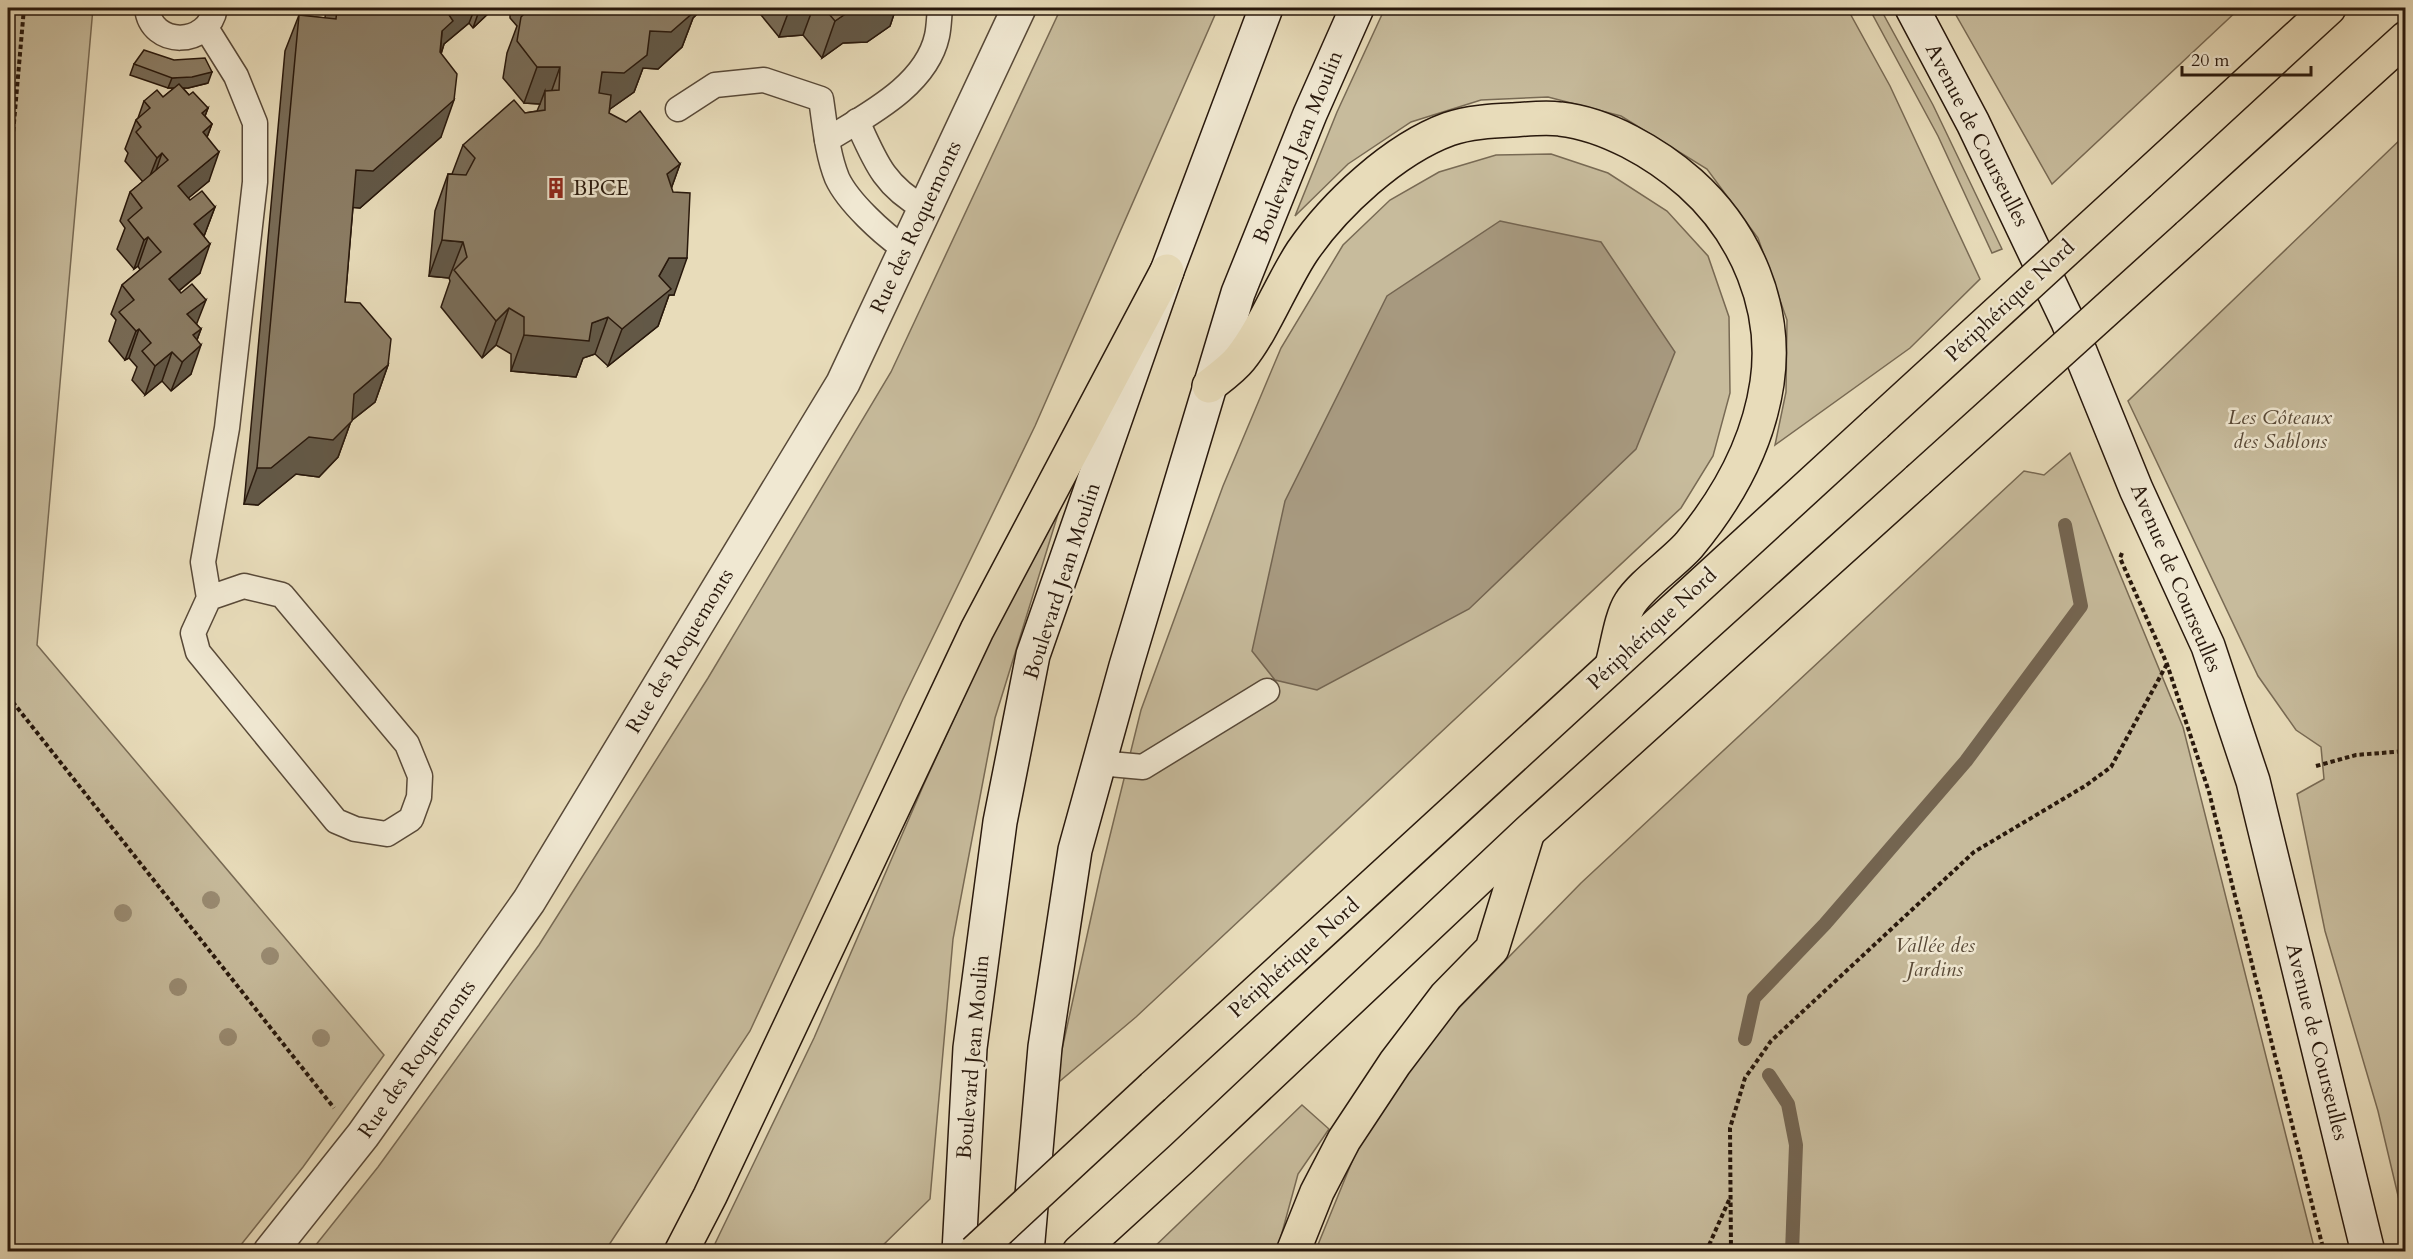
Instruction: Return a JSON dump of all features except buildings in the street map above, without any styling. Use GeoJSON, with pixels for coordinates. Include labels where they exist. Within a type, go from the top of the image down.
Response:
{"type":"FeatureCollection","features":[{"type":"Feature","properties":{"kind":"highway","name":"Périphérique Nord"},"geometry":{"type":"LineString","coordinates":[[975,1251],[2329,8]]}},
{"type":"Feature","properties":{"kind":"highway"},"geometry":{"type":"LineString","coordinates":[[1079,1251],[1182,1158],[1528,832],[2406,38]]}},
{"type":"Feature","properties":{"kind":"highway"},"geometry":{"type":"LineString","coordinates":[[1209,386],[1240,360],[1303,252],[1351,192],[1407,152],[1449,129],[1491,121],[1560,118],[1612,133],[1651,155],[1689,182],[1724,218],[1743,248],[1766,311],[1770,344],[1767,384],[1748,455],[1730,488],[1688,545],[1630,603],[1612,665]]}},
{"type":"Feature","properties":{"kind":"highway"},"geometry":{"type":"LineString","coordinates":[[681,1251],[710,1196],[977,630],[1167,271]]}},
{"type":"Feature","properties":{"kind":"highway"},"geometry":{"type":"LineString","coordinates":[[1293,1251],[1317,1192],[1344,1140],[1395,1063],[1446,996],[1492,949],[1528,832]]}},
{"type":"Feature","properties":{"kind":"street","name":"Rue des Roquemonts"},"geometry":{"type":"LineString","coordinates":[[270,1251],[363,1135],[535,891],[843,383],[1018,8]]}},
{"type":"Feature","properties":{"kind":"street","name":"Boulevard Jean Moulin"},"geometry":{"type":"LineString","coordinates":[[959,1251],[970,1048],[1000,822],[1034,655],[1167,271],[1266,8]]}},
{"type":"Feature","properties":{"kind":"street","name":"Boulevard Jean Moulin"},"geometry":{"type":"LineString","coordinates":[[1027,1251],[1045,1047],[1075,849],[1126,666],[1238,293],[1310,114],[1357,8]]}},
{"type":"Feature","properties":{"kind":"street","name":"Avenue de Courseulles"},"geometry":{"type":"LineString","coordinates":[[1912,8],[1973,123],[2068,322],[2136,489],[2208,646],[2253,781],[2368,1251]]}},
{"type":"Feature","properties":{"kind":"lane"},"geometry":{"type":"LineString","coordinates":[[147,8],[152,24],[172,38],[196,35],[211,18],[255,123],[255,183],[227,428],[203,562],[209,598],[193,633],[198,652],[336,820],[355,829],[387,834],[411,819],[419,797],[420,776],[407,744],[282,595],[244,586],[209,598]]}},
{"type":"Feature","properties":{"kind":"lane"},"geometry":{"type":"LineString","coordinates":[[827,140],[886,102],[922,69],[937,37],[940,8]]}},
{"type":"Feature","properties":{"kind":"lane"},"geometry":{"type":"LineString","coordinates":[[678,109],[715,86],[764,80],[821,99],[827,140],[838,179],[864,213],[905,249]]}},
{"type":"Feature","properties":{"kind":"lane"},"geometry":{"type":"LineString","coordinates":[[857,121],[881,174],[912,201],[924,208]]}},
{"type":"Feature","properties":{"kind":"lane"},"geometry":{"type":"LineString","coordinates":[[1099,763],[1143,767],[1267,691]]}},
{"type":"Feature","properties":{"kind":"path"},"geometry":{"type":"LineString","coordinates":[[8,191],[24,8]]}},
{"type":"Feature","properties":{"kind":"path"},"geometry":{"type":"LineString","coordinates":[[2120,558],[2167,664],[2209,792],[2324,1251]]}},
{"type":"Feature","properties":{"kind":"path"},"geometry":{"type":"LineString","coordinates":[[1731,1251],[1730,1128],[1745,1078],[1771,1041],[1974,852],[2085,786],[2110,767],[2167,664]]}},
{"type":"Feature","properties":{"kind":"path"},"geometry":{"type":"LineString","coordinates":[[8,696],[332,1106],[363,1135]]}},
{"type":"Feature","properties":{"kind":"path"},"geometry":{"type":"LineString","coordinates":[[2316,766],[2356,755],[2406,751]]}},
{"type":"Feature","properties":{"kind":"path"},"geometry":{"type":"LineString","coordinates":[[1707,1251],[1731,1196]]}},
{"type":"Feature","properties":{"kind":"green space"},"geometry":{"type":"Polygon","coordinates":[[[8,8],[93,8],[37,645],[384,1055],[303,1167],[236,1251],[8,1251],[8,8]]]}},
{"type":"Feature","properties":{"kind":"green space"},"geometry":{"type":"Polygon","coordinates":[[[1061,8],[1218,8],[1035,426],[903,699],[750,1031],[605,1251],[311,1251],[378,1167],[539,945],[708,678],[891,372],[1061,8]]]}},
{"type":"Feature","properties":{"kind":"green space"},"geometry":{"type":"Polygon","coordinates":[[[1385,8],[1847,8],[1890,86],[1980,279],[1910,348],[1775,445],[1786,392],[1787,320],[1758,238],[1707,169],[1621,116],[1548,97],[1481,100],[1411,122],[1348,164],[1295,216],[1337,112],[1385,8]]]}},
{"type":"Feature","properties":{"kind":"green space"},"geometry":{"type":"Polygon","coordinates":[[[1869,8],[1880,8],[1933,105],[2002,249],[1992,253],[1938,136],[1869,8]]]}},
{"type":"Feature","properties":{"kind":"green space"},"geometry":{"type":"Polygon","coordinates":[[[1952,8],[2240,8],[2052,184],[1952,8]]]}},
{"type":"Feature","properties":{"kind":"green space","name":"Les Côteaux des Sablons"},"geometry":{"type":"Polygon","coordinates":[[[2405,135],[2405,1225],[2378,1111],[2325,931],[2297,794],[2324,779],[2321,747],[2296,730],[2258,676],[2128,401],[2405,135]]]}},
{"type":"Feature","properties":{"kind":"green space"},"geometry":{"type":"Polygon","coordinates":[[[1551,154],[1608,173],[1667,211],[1708,256],[1729,317],[1730,393],[1713,456],[1681,508],[1136,1017],[1054,1086],[1101,872],[1141,710],[1223,486],[1281,348],[1343,245],[1390,200],[1439,172],[1496,155],[1551,154]]]}},
{"type":"Feature","properties":{"kind":"green space","name":"Vallée des Jardins"},"geometry":{"type":"Polygon","coordinates":[[[2070,453],[2183,727],[2315,1251],[1315,1252],[1360,1142],[1402,1075],[1457,1010],[1581,883],[2024,471],[2044,475],[2070,453]]]}},
{"type":"Feature","properties":{"kind":"green space"},"geometry":{"type":"Polygon","coordinates":[[[1063,498],[995,718],[953,939],[930,1199],[877,1251],[711,1252],[814,1038],[924,784],[997,625],[1063,498]]]}},
{"type":"Feature","properties":{"kind":"green space"},"geometry":{"type":"Polygon","coordinates":[[[1302,1105],[1329,1129],[1298,1174],[1277,1251],[1149,1252],[1302,1105]]]}},
{"type":"Feature","properties":{"kind":"shaded area"},"geometry":{"type":"Polygon","coordinates":[[[1500,221],[1601,242],[1675,352],[1636,449],[1469,609],[1317,690],[1275,680],[1252,651],[1285,501],[1387,296],[1500,221]]]}},
{"type":"Feature","properties":{"kind":"waterway"},"geometry":{"type":"LineString","coordinates":[[1745,1039],[1754,998],[1825,924],[1966,761],[2081,606],[2065,525]]}},
{"type":"Feature","properties":{"kind":"waterway"},"geometry":{"type":"LineString","coordinates":[[1769,1075],[1788,1104],[1796,1145],[1792,1252]]}},
{"type":"Feature","properties":{"kind":"place","name":"BPCE"},"geometry":{"type":"Point","coordinates":[556,188]}}]}
